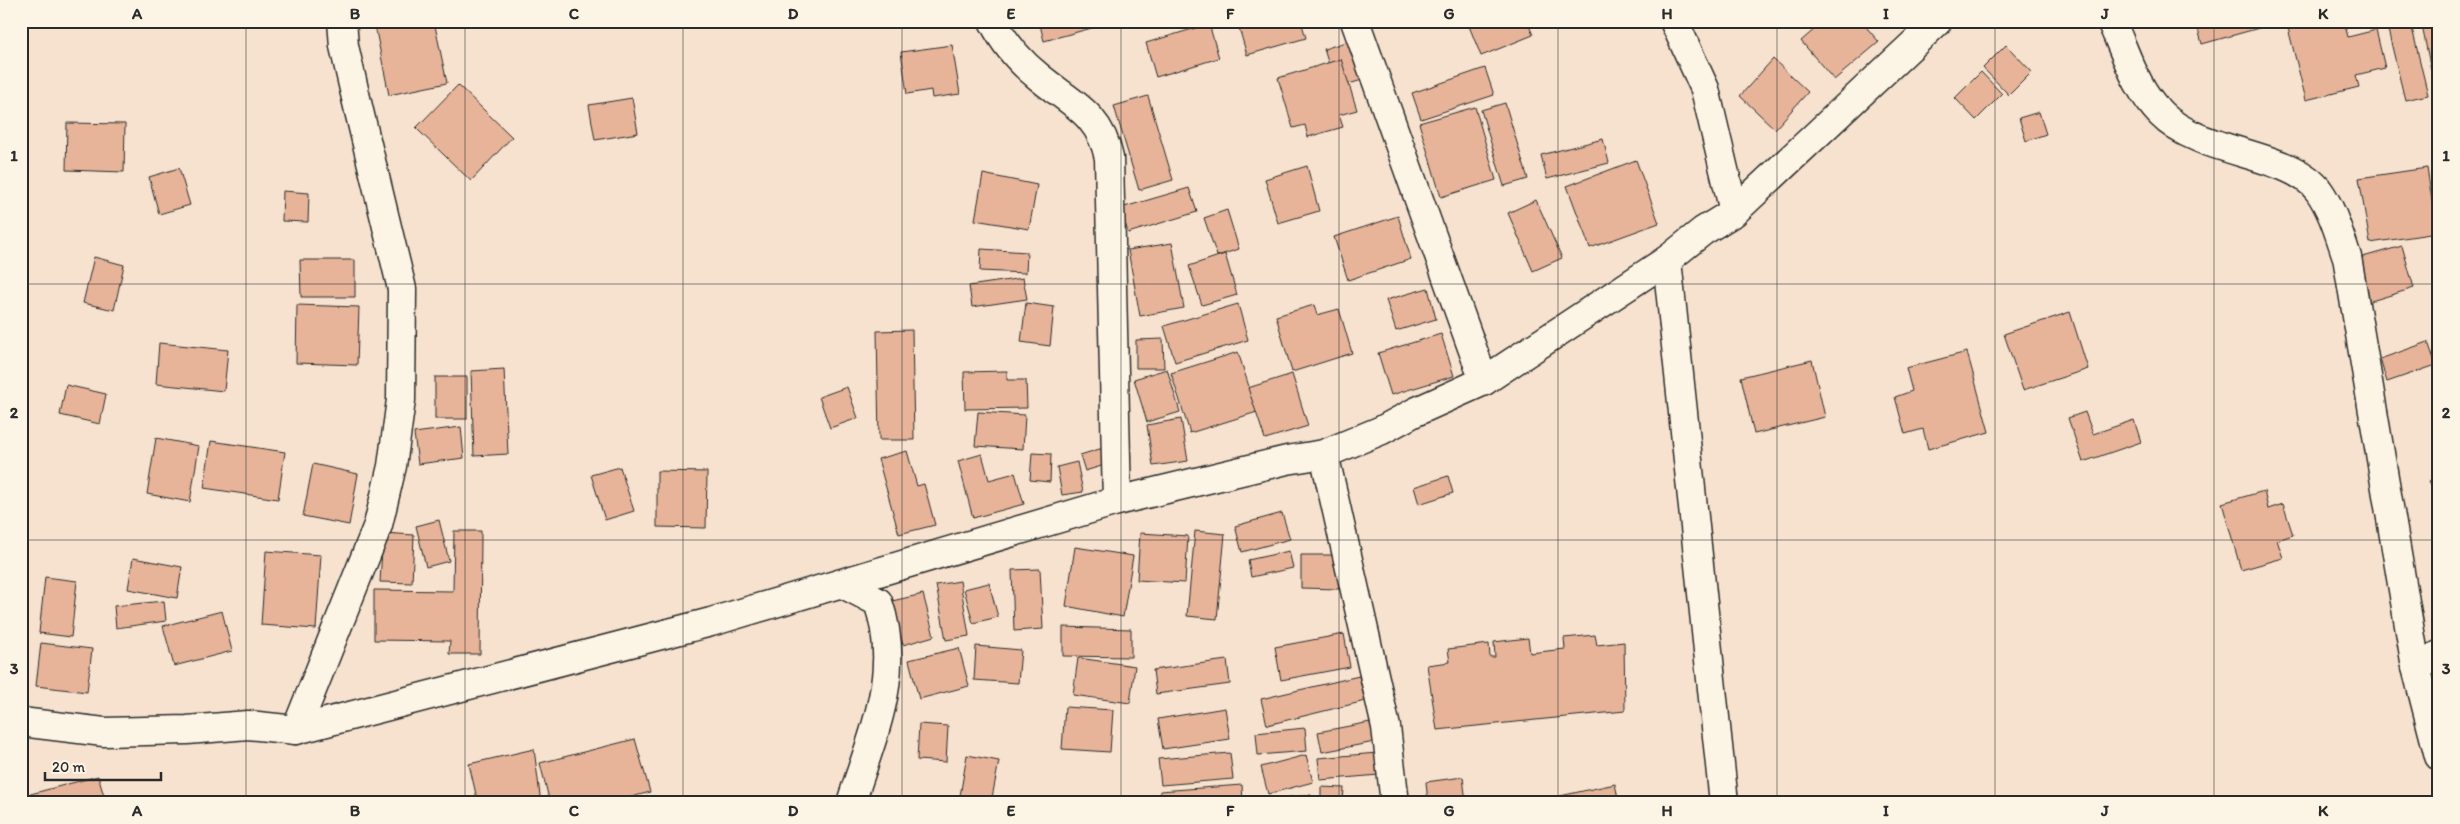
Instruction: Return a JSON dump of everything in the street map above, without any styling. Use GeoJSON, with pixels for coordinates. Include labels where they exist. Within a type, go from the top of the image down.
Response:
{"type":"FeatureCollection","features":[{"type":"Feature","properties":{"kind":"street"},"geometry":{"type":"LineString","coordinates":[[296,730],[378,525],[392,466],[401,400],[402,289],[354,92],[344,46],[342,21]]}},
{"type":"Feature","properties":{"kind":"street"},"geometry":{"type":"LineString","coordinates":[[993,21],[1002,40],[1038,77],[1078,106],[1096,124],[1106,140],[1109,158],[1117,501]]}},
{"type":"Feature","properties":{"kind":"street"},"geometry":{"type":"LineString","coordinates":[[1355,21],[1484,380]]}},
{"type":"Feature","properties":{"kind":"street"},"geometry":{"type":"LineString","coordinates":[[1674,21],[1705,89],[1734,212]]}},
{"type":"Feature","properties":{"kind":"street"},"geometry":{"type":"LineString","coordinates":[[21,722],[104,732],[187,730],[248,725],[296,730],[432,694],[507,677],[843,584],[1117,501],[1286,460],[1324,454],[1382,430],[1415,412],[1484,380],[1666,260],[1702,231],[1734,212],[1938,21]]}},
{"type":"Feature","properties":{"kind":"street"},"geometry":{"type":"LineString","coordinates":[[2111,21],[2135,78],[2147,98],[2161,115],[2178,128],[2219,146],[2278,164],[2304,176],[2319,190],[2335,220],[2346,257],[2428,661],[2439,756]]}},
{"type":"Feature","properties":{"kind":"street"},"geometry":{"type":"LineString","coordinates":[[1666,260],[1724,803]]}},
{"type":"Feature","properties":{"kind":"street"},"geometry":{"type":"LineString","coordinates":[[1324,454],[1386,727],[1395,803]]}},
{"type":"Feature","properties":{"kind":"street"},"geometry":{"type":"LineString","coordinates":[[843,584],[878,602],[884,617],[889,652],[887,677],[880,712],[871,747],[851,803]]}},
{"type":"Feature","properties":{"kind":"building"},"geometry":{"type":"Polygon","coordinates":[[[374,21],[434,21],[447,83],[389,95],[374,21]]]}},
{"type":"Feature","properties":{"kind":"building"},"geometry":{"type":"Polygon","coordinates":[[[837,21],[858,21],[839,27],[837,21]]]}},
{"type":"Feature","properties":{"kind":"building"},"geometry":{"type":"Polygon","coordinates":[[[1039,21],[1098,21],[1099,26],[1044,41],[1039,21]]]}},
{"type":"Feature","properties":{"kind":"building"},"geometry":{"type":"Polygon","coordinates":[[[1237,21],[1301,21],[1306,38],[1247,55],[1237,21]]]}},
{"type":"Feature","properties":{"kind":"building"},"geometry":{"type":"Polygon","coordinates":[[[1467,21],[1527,21],[1533,35],[1481,56],[1467,21]]]}},
{"type":"Feature","properties":{"kind":"building"},"geometry":{"type":"Polygon","coordinates":[[[1824,21],[1861,21],[1879,42],[1834,80],[1801,41],[1824,21]]]}},
{"type":"Feature","properties":{"kind":"building"},"geometry":{"type":"Polygon","coordinates":[[[2196,21],[2276,21],[2277,23],[2202,44],[2196,21]]]}},
{"type":"Feature","properties":{"kind":"building"},"geometry":{"type":"Polygon","coordinates":[[[2297,21],[2344,21],[2348,37],[2376,30],[2385,68],[2356,75],[2359,87],[2306,100],[2287,24],[2297,21]]]}},
{"type":"Feature","properties":{"kind":"building"},"geometry":{"type":"Polygon","coordinates":[[[2421,21],[2439,21],[2439,88],[2435,89],[2421,21]]]}},
{"type":"Feature","properties":{"kind":"building"},"geometry":{"type":"Polygon","coordinates":[[[1209,24],[1219,58],[1156,77],[1146,43],[1209,24]]]}},
{"type":"Feature","properties":{"kind":"building"},"geometry":{"type":"Polygon","coordinates":[[[2411,24],[2428,95],[2405,100],[2388,30],[2411,24]]]}},
{"type":"Feature","properties":{"kind":"building"},"geometry":{"type":"Polygon","coordinates":[[[1349,41],[1362,80],[1336,88],[1324,49],[1349,41]]]}},
{"type":"Feature","properties":{"kind":"building"},"geometry":{"type":"Polygon","coordinates":[[[952,45],[960,94],[932,98],[931,90],[907,94],[901,52],[952,45]]]}},
{"type":"Feature","properties":{"kind":"building"},"geometry":{"type":"Polygon","coordinates":[[[2006,45],[2032,72],[2009,95],[1983,68],[2006,45]]]}},
{"type":"Feature","properties":{"kind":"building"},"geometry":{"type":"Polygon","coordinates":[[[1341,59],[1357,110],[1339,115],[1343,127],[1308,137],[1305,125],[1293,128],[1278,78],[1341,59]]]}},
{"type":"Feature","properties":{"kind":"building"},"geometry":{"type":"Polygon","coordinates":[[[1773,59],[1808,92],[1775,129],[1740,96],[1773,59]]]}},
{"type":"Feature","properties":{"kind":"building"},"geometry":{"type":"Polygon","coordinates":[[[1485,68],[1494,95],[1421,119],[1412,93],[1485,68]]]}},
{"type":"Feature","properties":{"kind":"building"},"geometry":{"type":"Polygon","coordinates":[[[1981,72],[2002,94],[1976,120],[1955,98],[1981,72]]]}},
{"type":"Feature","properties":{"kind":"building"},"geometry":{"type":"Polygon","coordinates":[[[458,85],[512,137],[471,181],[416,128],[458,85]]]}},
{"type":"Feature","properties":{"kind":"building"},"geometry":{"type":"Polygon","coordinates":[[[1148,96],[1173,180],[1139,190],[1114,106],[1148,96]]]}},
{"type":"Feature","properties":{"kind":"building"},"geometry":{"type":"Polygon","coordinates":[[[632,98],[638,133],[595,140],[589,105],[632,98]]]}},
{"type":"Feature","properties":{"kind":"building"},"geometry":{"type":"Polygon","coordinates":[[[1505,103],[1528,179],[1504,186],[1481,110],[1505,103]]]}},
{"type":"Feature","properties":{"kind":"building"},"geometry":{"type":"Polygon","coordinates":[[[1475,107],[1496,180],[1441,197],[1419,123],[1475,107]]]}},
{"type":"Feature","properties":{"kind":"building"},"geometry":{"type":"Polygon","coordinates":[[[2039,112],[2046,134],[2026,141],[2019,118],[2039,112]]]}},
{"type":"Feature","properties":{"kind":"building"},"geometry":{"type":"Polygon","coordinates":[[[67,123],[125,124],[124,172],[66,170],[67,123]]]}},
{"type":"Feature","properties":{"kind":"building"},"geometry":{"type":"Polygon","coordinates":[[[1603,139],[1609,163],[1547,179],[1541,155],[1603,139]]]}},
{"type":"Feature","properties":{"kind":"building"},"geometry":{"type":"Polygon","coordinates":[[[1636,160],[1659,223],[1590,248],[1567,186],[1636,160]]]}},
{"type":"Feature","properties":{"kind":"building"},"geometry":{"type":"Polygon","coordinates":[[[1307,166],[1319,211],[1278,223],[1265,179],[1307,166]]]}},
{"type":"Feature","properties":{"kind":"building"},"geometry":{"type":"Polygon","coordinates":[[[179,168],[190,205],[159,214],[149,177],[179,168]]]}},
{"type":"Feature","properties":{"kind":"building"},"geometry":{"type":"Polygon","coordinates":[[[2427,168],[2437,233],[2370,243],[2359,178],[2427,168]]]}},
{"type":"Feature","properties":{"kind":"building"},"geometry":{"type":"Polygon","coordinates":[[[983,174],[1037,185],[1029,229],[975,220],[983,174]]]}},
{"type":"Feature","properties":{"kind":"building"},"geometry":{"type":"Polygon","coordinates":[[[1189,188],[1197,212],[1128,233],[1121,208],[1189,188]]]}},
{"type":"Feature","properties":{"kind":"building"},"geometry":{"type":"Polygon","coordinates":[[[283,191],[309,193],[308,222],[282,221],[283,191]]]}},
{"type":"Feature","properties":{"kind":"building"},"geometry":{"type":"Polygon","coordinates":[[[1536,200],[1562,258],[1533,271],[1508,213],[1536,200]]]}},
{"type":"Feature","properties":{"kind":"building"},"geometry":{"type":"Polygon","coordinates":[[[1227,210],[1239,249],[1217,256],[1204,218],[1227,210]]]}},
{"type":"Feature","properties":{"kind":"building"},"geometry":{"type":"Polygon","coordinates":[[[1398,216],[1411,259],[1348,280],[1334,237],[1398,216]]]}},
{"type":"Feature","properties":{"kind":"building"},"geometry":{"type":"Polygon","coordinates":[[[1172,243],[1184,308],[1140,316],[1128,250],[1172,243]]]}},
{"type":"Feature","properties":{"kind":"building"},"geometry":{"type":"Polygon","coordinates":[[[2402,246],[2414,288],[2358,305],[2345,262],[2402,246]]]}},
{"type":"Feature","properties":{"kind":"building"},"geometry":{"type":"Polygon","coordinates":[[[981,249],[1027,252],[1026,273],[980,271],[981,249]]]}},
{"type":"Feature","properties":{"kind":"building"},"geometry":{"type":"Polygon","coordinates":[[[1225,254],[1237,295],[1202,305],[1189,266],[1225,254]]]}},
{"type":"Feature","properties":{"kind":"building"},"geometry":{"type":"Polygon","coordinates":[[[94,257],[124,265],[114,310],[83,303],[94,257]]]}},
{"type":"Feature","properties":{"kind":"building"},"geometry":{"type":"Polygon","coordinates":[[[300,260],[355,260],[355,297],[301,297],[300,260]]]}},
{"type":"Feature","properties":{"kind":"building"},"geometry":{"type":"Polygon","coordinates":[[[1023,278],[1027,299],[972,307],[969,286],[1023,278]]]}},
{"type":"Feature","properties":{"kind":"building"},"geometry":{"type":"Polygon","coordinates":[[[1428,288],[1436,319],[1396,331],[1386,300],[1428,288]]]}},
{"type":"Feature","properties":{"kind":"building"},"geometry":{"type":"Polygon","coordinates":[[[1026,303],[1054,307],[1050,346],[1021,342],[1026,303]]]}},
{"type":"Feature","properties":{"kind":"building"},"geometry":{"type":"Polygon","coordinates":[[[1238,304],[1248,340],[1175,362],[1164,326],[1238,304]]]}},
{"type":"Feature","properties":{"kind":"building"},"geometry":{"type":"Polygon","coordinates":[[[297,305],[359,307],[357,365],[296,363],[297,305]]]}},
{"type":"Feature","properties":{"kind":"building"},"geometry":{"type":"Polygon","coordinates":[[[1314,305],[1317,315],[1339,309],[1352,353],[1292,372],[1276,316],[1314,305]]]}},
{"type":"Feature","properties":{"kind":"building"},"geometry":{"type":"Polygon","coordinates":[[[2070,312],[2088,369],[2023,390],[2004,334],[2070,312]]]}},
{"type":"Feature","properties":{"kind":"building"},"geometry":{"type":"Polygon","coordinates":[[[912,330],[914,440],[879,440],[877,331],[912,330]]]}},
{"type":"Feature","properties":{"kind":"building"},"geometry":{"type":"Polygon","coordinates":[[[1441,334],[1454,376],[1391,395],[1378,353],[1441,334]]]}},
{"type":"Feature","properties":{"kind":"building"},"geometry":{"type":"Polygon","coordinates":[[[1163,339],[1164,368],[1136,368],[1136,340],[1163,339]]]}},
{"type":"Feature","properties":{"kind":"building"},"geometry":{"type":"Polygon","coordinates":[[[2428,342],[2436,365],[2387,382],[2380,359],[2428,342]]]}},
{"type":"Feature","properties":{"kind":"building"},"geometry":{"type":"Polygon","coordinates":[[[159,343],[228,350],[224,391],[156,384],[159,343]]]}},
{"type":"Feature","properties":{"kind":"building"},"geometry":{"type":"Polygon","coordinates":[[[1238,352],[1257,412],[1190,433],[1171,373],[1238,352]]]}},
{"type":"Feature","properties":{"kind":"building"},"geometry":{"type":"Polygon","coordinates":[[[1967,352],[1989,432],[1928,449],[1923,429],[1905,434],[1895,397],[1912,391],[1906,368],[1967,352]]]}},
{"type":"Feature","properties":{"kind":"building"},"geometry":{"type":"Polygon","coordinates":[[[1812,360],[1825,417],[1754,434],[1741,377],[1812,360]]]}},
{"type":"Feature","properties":{"kind":"building"},"geometry":{"type":"Polygon","coordinates":[[[504,369],[508,454],[474,456],[471,371],[504,369]]]}},
{"type":"Feature","properties":{"kind":"building"},"geometry":{"type":"Polygon","coordinates":[[[1167,369],[1180,412],[1147,422],[1134,379],[1167,369]]]}},
{"type":"Feature","properties":{"kind":"building"},"geometry":{"type":"Polygon","coordinates":[[[1007,371],[1007,380],[1026,380],[1027,408],[965,409],[964,372],[1007,371]]]}},
{"type":"Feature","properties":{"kind":"building"},"geometry":{"type":"Polygon","coordinates":[[[1292,374],[1308,426],[1265,439],[1248,388],[1292,374]]]}},
{"type":"Feature","properties":{"kind":"building"},"geometry":{"type":"Polygon","coordinates":[[[435,377],[467,377],[467,419],[435,419],[435,377]]]}},
{"type":"Feature","properties":{"kind":"building"},"geometry":{"type":"Polygon","coordinates":[[[66,385],[106,394],[100,424],[60,415],[66,385]]]}},
{"type":"Feature","properties":{"kind":"building"},"geometry":{"type":"Polygon","coordinates":[[[847,387],[858,418],[830,428],[819,397],[847,387]]]}},
{"type":"Feature","properties":{"kind":"building"},"geometry":{"type":"Polygon","coordinates":[[[978,412],[1025,415],[1023,449],[975,446],[978,412]]]}},
{"type":"Feature","properties":{"kind":"building"},"geometry":{"type":"Polygon","coordinates":[[[2085,412],[2093,434],[2134,420],[2141,442],[2083,462],[2068,418],[2085,412]]]}},
{"type":"Feature","properties":{"kind":"building"},"geometry":{"type":"Polygon","coordinates":[[[1181,419],[1188,461],[1153,466],[1147,425],[1181,419]]]}},
{"type":"Feature","properties":{"kind":"building"},"geometry":{"type":"Polygon","coordinates":[[[461,427],[464,458],[418,464],[414,433],[461,427]]]}},
{"type":"Feature","properties":{"kind":"building"},"geometry":{"type":"Polygon","coordinates":[[[156,438],[199,446],[190,502],[147,494],[156,438]]]}},
{"type":"Feature","properties":{"kind":"building"},"geometry":{"type":"Polygon","coordinates":[[[211,441],[285,452],[278,499],[204,488],[211,441]]]}},
{"type":"Feature","properties":{"kind":"building"},"geometry":{"type":"Polygon","coordinates":[[[1126,441],[1131,457],[1085,471],[1080,455],[1126,441]]]}},
{"type":"Feature","properties":{"kind":"building"},"geometry":{"type":"Polygon","coordinates":[[[907,451],[917,486],[924,484],[935,525],[899,534],[878,459],[907,451]]]}},
{"type":"Feature","properties":{"kind":"building"},"geometry":{"type":"Polygon","coordinates":[[[1032,453],[1051,454],[1050,482],[1030,480],[1032,453]]]}},
{"type":"Feature","properties":{"kind":"building"},"geometry":{"type":"Polygon","coordinates":[[[982,454],[989,480],[1015,473],[1024,504],[973,518],[958,461],[982,454]]]}},
{"type":"Feature","properties":{"kind":"building"},"geometry":{"type":"Polygon","coordinates":[[[1077,462],[1083,492],[1062,495],[1057,467],[1077,462]]]}},
{"type":"Feature","properties":{"kind":"building"},"geometry":{"type":"Polygon","coordinates":[[[313,464],[358,474],[349,525],[303,516],[313,464]]]}},
{"type":"Feature","properties":{"kind":"building"},"geometry":{"type":"Polygon","coordinates":[[[620,467],[634,511],[605,520],[591,475],[620,467]]]}},
{"type":"Feature","properties":{"kind":"building"},"geometry":{"type":"Polygon","coordinates":[[[657,471],[707,472],[706,528],[657,527],[657,471]]]}},
{"type":"Feature","properties":{"kind":"building"},"geometry":{"type":"Polygon","coordinates":[[[1448,476],[1453,493],[1419,504],[1414,487],[1448,476]]]}},
{"type":"Feature","properties":{"kind":"building"},"geometry":{"type":"Polygon","coordinates":[[[2439,476],[2439,499],[2429,481],[2439,476]]]}},
{"type":"Feature","properties":{"kind":"building"},"geometry":{"type":"Polygon","coordinates":[[[2264,491],[2268,509],[2283,504],[2293,535],[2277,540],[2283,558],[2241,570],[2222,503],[2264,491]]]}},
{"type":"Feature","properties":{"kind":"building"},"geometry":{"type":"Polygon","coordinates":[[[1282,513],[1290,539],[1242,552],[1235,526],[1282,513]]]}},
{"type":"Feature","properties":{"kind":"building"},"geometry":{"type":"Polygon","coordinates":[[[439,520],[449,561],[426,567],[416,526],[439,520]]]}},
{"type":"Feature","properties":{"kind":"building"},"geometry":{"type":"Polygon","coordinates":[[[454,531],[481,531],[480,654],[449,654],[450,641],[374,640],[374,590],[453,591],[454,531]]]}},
{"type":"Feature","properties":{"kind":"building"},"geometry":{"type":"Polygon","coordinates":[[[1195,531],[1225,534],[1217,619],[1187,616],[1195,531]]]}},
{"type":"Feature","properties":{"kind":"building"},"geometry":{"type":"Polygon","coordinates":[[[383,533],[414,535],[412,583],[380,582],[383,533]]]}},
{"type":"Feature","properties":{"kind":"building"},"geometry":{"type":"Polygon","coordinates":[[[1140,533],[1188,536],[1185,583],[1137,580],[1140,533]]]}},
{"type":"Feature","properties":{"kind":"building"},"geometry":{"type":"Polygon","coordinates":[[[1075,547],[1133,556],[1123,617],[1066,606],[1075,547]]]}},
{"type":"Feature","properties":{"kind":"building"},"geometry":{"type":"Polygon","coordinates":[[[266,551],[321,555],[316,629],[261,625],[266,551]]]}},
{"type":"Feature","properties":{"kind":"building"},"geometry":{"type":"Polygon","coordinates":[[[1289,551],[1293,568],[1251,577],[1248,560],[1289,551]]]}},
{"type":"Feature","properties":{"kind":"building"},"geometry":{"type":"Polygon","coordinates":[[[1301,555],[1339,555],[1339,589],[1301,588],[1301,555]]]}},
{"type":"Feature","properties":{"kind":"building"},"geometry":{"type":"Polygon","coordinates":[[[133,558],[182,567],[177,598],[128,589],[133,558]]]}},
{"type":"Feature","properties":{"kind":"building"},"geometry":{"type":"Polygon","coordinates":[[[1040,569],[1043,629],[1014,631],[1012,570],[1040,569]]]}},
{"type":"Feature","properties":{"kind":"building"},"geometry":{"type":"Polygon","coordinates":[[[45,577],[77,581],[71,637],[39,633],[45,577]]]}},
{"type":"Feature","properties":{"kind":"building"},"geometry":{"type":"Polygon","coordinates":[[[960,581],[969,636],[946,640],[936,585],[960,581]]]}},
{"type":"Feature","properties":{"kind":"building"},"geometry":{"type":"Polygon","coordinates":[[[989,583],[998,617],[973,623],[964,589],[989,583]]]}},
{"type":"Feature","properties":{"kind":"building"},"geometry":{"type":"Polygon","coordinates":[[[923,594],[934,636],[903,645],[892,601],[923,594]]]}},
{"type":"Feature","properties":{"kind":"building"},"geometry":{"type":"Polygon","coordinates":[[[164,601],[166,621],[116,628],[114,606],[164,601]]]}},
{"type":"Feature","properties":{"kind":"building"},"geometry":{"type":"Polygon","coordinates":[[[222,611],[232,651],[174,666],[163,626],[222,611]]]}},
{"type":"Feature","properties":{"kind":"building"},"geometry":{"type":"Polygon","coordinates":[[[1063,627],[1131,629],[1131,657],[1063,656],[1063,627]]]}},
{"type":"Feature","properties":{"kind":"building"},"geometry":{"type":"Polygon","coordinates":[[[1344,634],[1350,667],[1281,680],[1275,647],[1344,634]]]}},
{"type":"Feature","properties":{"kind":"building"},"geometry":{"type":"Polygon","coordinates":[[[1595,635],[1597,645],[1624,642],[1625,711],[1437,730],[1427,665],[1450,662],[1448,649],[1489,644],[1490,657],[1495,657],[1494,642],[1528,638],[1530,653],[1565,649],[1564,638],[1595,635]]]}},
{"type":"Feature","properties":{"kind":"building"},"geometry":{"type":"Polygon","coordinates":[[[41,643],[92,649],[87,692],[36,686],[41,643]]]}},
{"type":"Feature","properties":{"kind":"building"},"geometry":{"type":"Polygon","coordinates":[[[976,646],[1021,650],[1018,683],[974,680],[976,646]]]}},
{"type":"Feature","properties":{"kind":"building"},"geometry":{"type":"Polygon","coordinates":[[[959,648],[969,686],[919,699],[909,660],[959,648]]]}},
{"type":"Feature","properties":{"kind":"building"},"geometry":{"type":"Polygon","coordinates":[[[1078,658],[1135,666],[1130,703],[1073,695],[1078,658]]]}},
{"type":"Feature","properties":{"kind":"building"},"geometry":{"type":"Polygon","coordinates":[[[1227,660],[1230,684],[1156,694],[1153,670],[1227,660]]]}},
{"type":"Feature","properties":{"kind":"building"},"geometry":{"type":"Polygon","coordinates":[[[1359,676],[1365,701],[1267,725],[1261,699],[1359,676]]]}},
{"type":"Feature","properties":{"kind":"building"},"geometry":{"type":"Polygon","coordinates":[[[1065,707],[1113,710],[1110,752],[1062,749],[1065,707]]]}},
{"type":"Feature","properties":{"kind":"building"},"geometry":{"type":"Polygon","coordinates":[[[1225,708],[1230,739],[1163,749],[1158,719],[1225,708]]]}},
{"type":"Feature","properties":{"kind":"building"},"geometry":{"type":"Polygon","coordinates":[[[1381,720],[1385,740],[1322,752],[1318,732],[1381,720]]]}},
{"type":"Feature","properties":{"kind":"building"},"geometry":{"type":"Polygon","coordinates":[[[919,724],[948,726],[946,762],[917,760],[919,724]]]}},
{"type":"Feature","properties":{"kind":"building"},"geometry":{"type":"Polygon","coordinates":[[[1305,728],[1307,751],[1258,755],[1256,733],[1305,728]]]}},
{"type":"Feature","properties":{"kind":"building"},"geometry":{"type":"Polygon","coordinates":[[[635,739],[650,792],[610,803],[550,803],[540,763],[635,739]]]}},
{"type":"Feature","properties":{"kind":"building"},"geometry":{"type":"Polygon","coordinates":[[[534,749],[541,803],[478,803],[469,764],[534,749]]]}},
{"type":"Feature","properties":{"kind":"building"},"geometry":{"type":"Polygon","coordinates":[[[1230,753],[1233,779],[1161,785],[1158,759],[1230,753]]]}},
{"type":"Feature","properties":{"kind":"building"},"geometry":{"type":"Polygon","coordinates":[[[1377,753],[1379,775],[1320,780],[1318,758],[1377,753]]]}},
{"type":"Feature","properties":{"kind":"building"},"geometry":{"type":"Polygon","coordinates":[[[967,755],[999,761],[991,803],[959,802],[967,755]]]}},
{"type":"Feature","properties":{"kind":"building"},"geometry":{"type":"Polygon","coordinates":[[[1306,755],[1313,782],[1268,794],[1261,767],[1306,755]]]}},
{"type":"Feature","properties":{"kind":"building"},"geometry":{"type":"Polygon","coordinates":[[[98,776],[106,803],[29,803],[27,795],[98,776]]]}},
{"type":"Feature","properties":{"kind":"building"},"geometry":{"type":"Polygon","coordinates":[[[1463,777],[1466,803],[1428,803],[1426,782],[1463,777]]]}},
{"type":"Feature","properties":{"kind":"building"},"geometry":{"type":"Polygon","coordinates":[[[1615,784],[1619,803],[1532,803],[1561,799],[1560,796],[1615,784]]]}},
{"type":"Feature","properties":{"kind":"building"},"geometry":{"type":"Polygon","coordinates":[[[1242,785],[1243,802],[1161,803],[1160,791],[1242,785]]]}},
{"type":"Feature","properties":{"kind":"building"},"geometry":{"type":"Polygon","coordinates":[[[1321,787],[1344,788],[1343,803],[1321,803],[1321,787]]]}},
{"type":"Feature","properties":{"kind":"building"},"geometry":{"type":"Polygon","coordinates":[[[1311,795],[1312,803],[1273,803],[1273,799],[1311,795]]]}}]}
